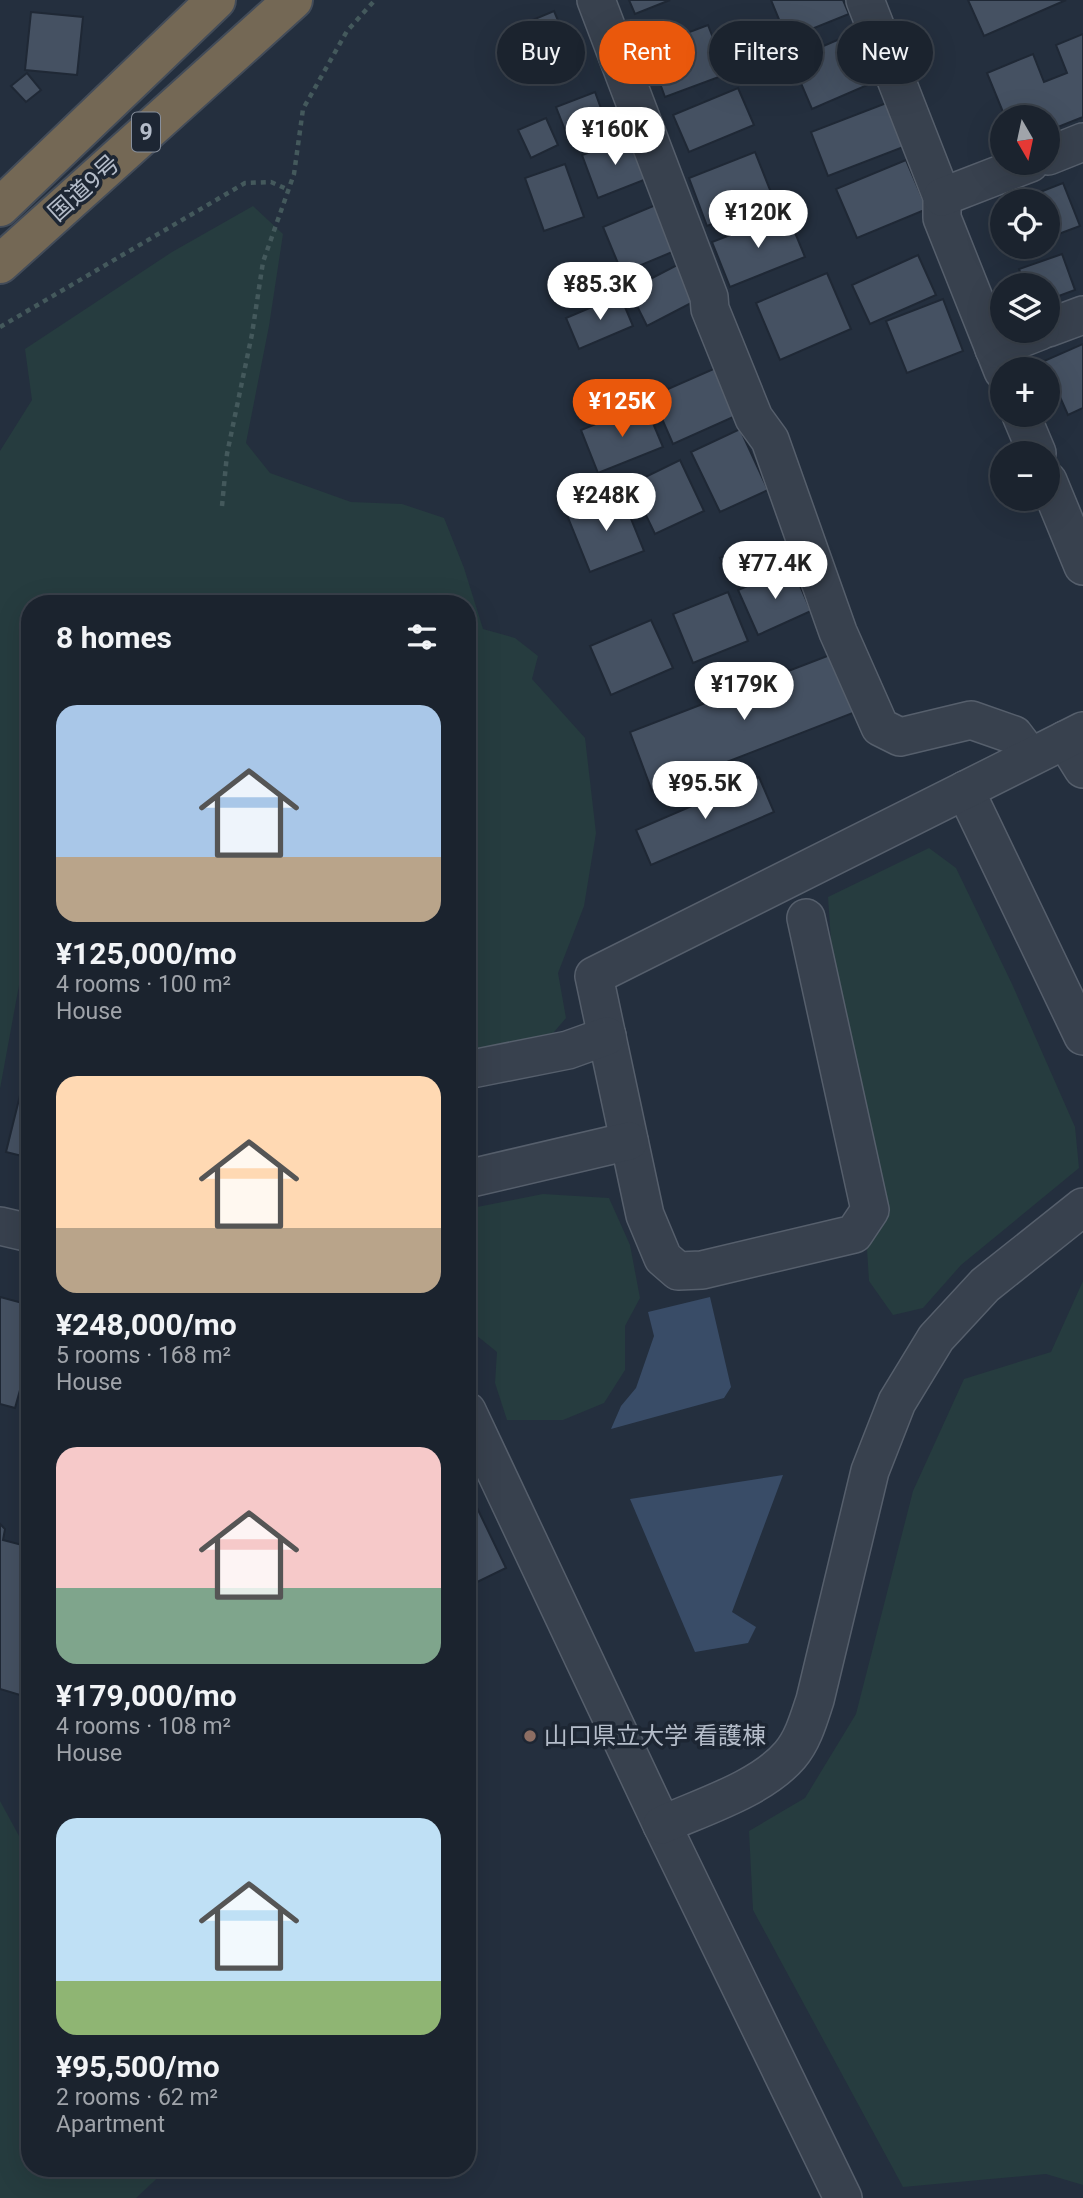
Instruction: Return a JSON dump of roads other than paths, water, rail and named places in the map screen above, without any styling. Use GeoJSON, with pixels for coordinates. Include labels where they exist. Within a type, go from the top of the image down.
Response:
{"type":"FeatureCollection","features":[{"type":"Feature","properties":{"kind":"highway","name":"国道9号"},"geometry":{"type":"LineString","coordinates":[[0,207],[216,0]]}},
{"type":"Feature","properties":{"kind":"highway","name":"国道9号"},"geometry":{"type":"LineString","coordinates":[[0,264],[293,0]]}},
{"type":"Feature","properties":{"kind":"street"},"geometry":{"type":"LineString","coordinates":[[596,0],[709,297],[715,321],[754,418],[770,440],[838,632],[880,727],[900,737],[971,720],[1014,735],[1030,757]]}},
{"type":"Feature","properties":{"kind":"street"},"geometry":{"type":"LineString","coordinates":[[865,0],[942,197],[942,218],[997,357]]}},
{"type":"Feature","properties":{"kind":"street"},"geometry":{"type":"LineString","coordinates":[[1060,151],[1083,142]]}},
{"type":"Feature","properties":{"kind":"street"},"geometry":{"type":"LineString","coordinates":[[942,197],[999,175]]}},
{"type":"Feature","properties":{"kind":"street"},"geometry":{"type":"LineString","coordinates":[[1060,324],[1083,315]]}},
{"type":"Feature","properties":{"kind":"street"},"geometry":{"type":"LineString","coordinates":[[1002,357],[1023,343]]}},
{"type":"Feature","properties":{"kind":"street"},"geometry":{"type":"LineString","coordinates":[[1060,510],[1083,566]]}},
{"type":"Feature","properties":{"kind":"street"},"geometry":{"type":"LineString","coordinates":[[806,918],[870,1210],[854,1234],[702,1270],[678,1271],[663,1258],[645,1215],[594,976],[1030,757],[1077,747]]}},
{"type":"Feature","properties":{"kind":"street"},"geometry":{"type":"LineString","coordinates":[[965,790],[1083,1036]]}},
{"type":"Feature","properties":{"kind":"street"},"geometry":{"type":"LineString","coordinates":[[476,1068],[568,1050],[607,1036]]}},
{"type":"Feature","properties":{"kind":"street"},"geometry":{"type":"LineString","coordinates":[[476,1177],[629,1141]]}},
{"type":"Feature","properties":{"kind":"street"},"geometry":{"type":"LineString","coordinates":[[662,1825],[755,1784],[790,1754],[806,1726],[815,1700],[870,1471],[897,1402],[936,1338],[985,1285],[1083,1206]]}},
{"type":"Feature","properties":{"kind":"street"},"geometry":{"type":"LineString","coordinates":[[0,1226],[21,1231]]}},
{"type":"Feature","properties":{"kind":"street"},"geometry":{"type":"LineString","coordinates":[[476,1430],[842,2198]]}},
{"type":"Feature","properties":{"kind":"water"},"geometry":{"type":"Polygon","coordinates":[[[710,1297],[731,1387],[724,1398],[611,1429],[621,1406],[636,1388],[654,1336],[648,1312],[710,1297]]]}},
{"type":"Feature","properties":{"kind":"water"},"geometry":{"type":"Polygon","coordinates":[[[783,1475],[732,1612],[756,1627],[748,1643],[695,1652],[630,1499],[783,1475]]]}},
{"type":"Feature","properties":{"kind":"place","name":"山口県立大学 看護棟"},"geometry":{"type":"Point","coordinates":[530,1736]}}]}
